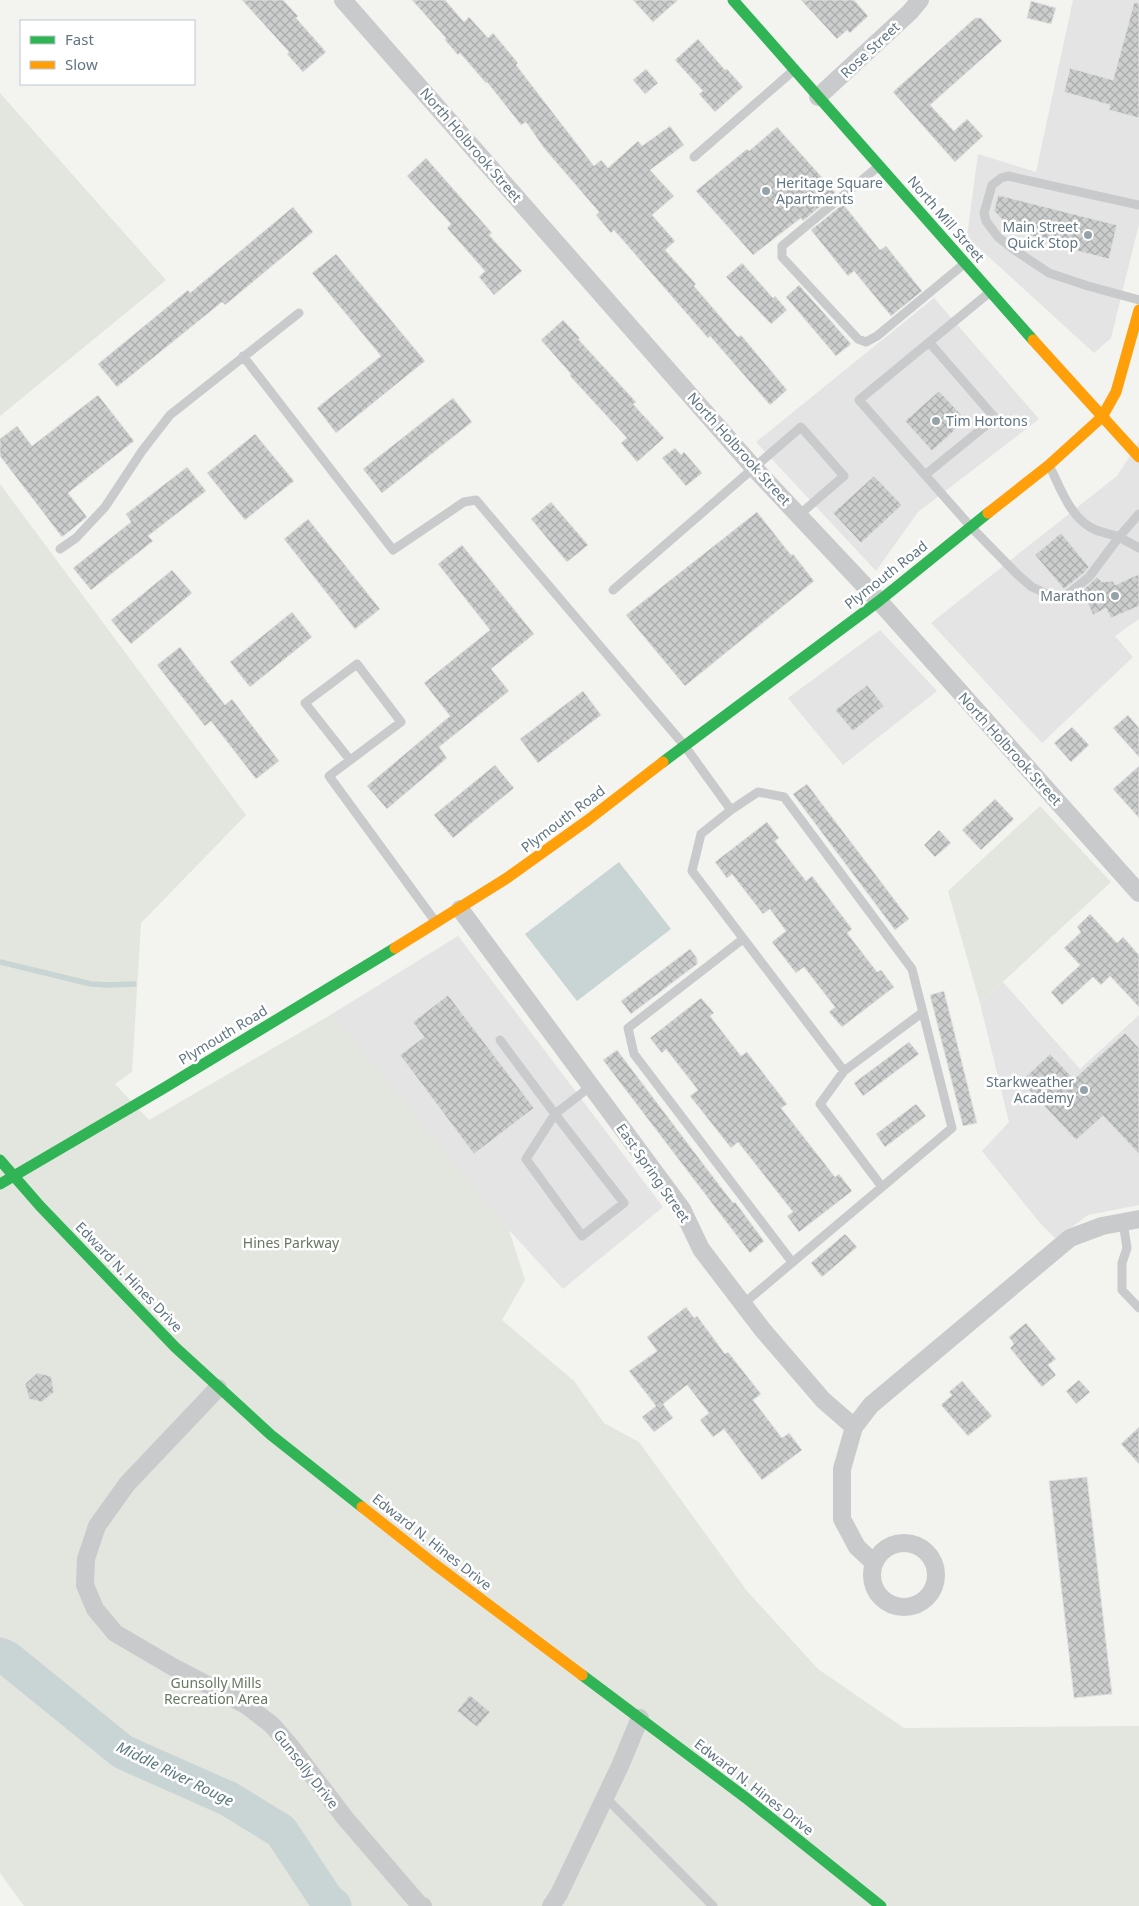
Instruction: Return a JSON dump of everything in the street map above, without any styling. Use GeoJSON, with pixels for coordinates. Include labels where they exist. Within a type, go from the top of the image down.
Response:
{"type":"FeatureCollection","features":[{"type":"Feature","properties":{"kind":"street","name":"North Holbrook Street"},"geometry":{"type":"LineString","coordinates":[[343,0],[754,468],[879,600],[1137,887]]}},
{"type":"Feature","properties":{"kind":"street","name":"North Mill Street"},"geometry":{"type":"LineString","coordinates":[[733,0],[990,292],[1139,457]]}},
{"type":"Feature","properties":{"kind":"street","name":"Rose Street"},"geometry":{"type":"LineString","coordinates":[[818,97],[910,12],[920,0]]}},
{"type":"Feature","properties":{"kind":"street","name":"Plymouth Road"},"geometry":{"type":"LineString","coordinates":[[0,1184],[62,1149],[437,923],[507,878],[580,826],[684,745],[879,600],[1049,465],[1102,417],[1116,392],[1136,329],[1139,310]]}},
{"type":"Feature","properties":{"kind":"street","name":"East Spring Street"},"geometry":{"type":"LineString","coordinates":[[460,909],[682,1209],[701,1248],[743,1304],[823,1400],[854,1428]]}},
{"type":"Feature","properties":{"kind":"street","name":"Edward N. Hines Drive"},"geometry":{"type":"LineString","coordinates":[[0,1160],[40,1206],[174,1347],[271,1435],[403,1539],[746,1798],[881,1906]]}},
{"type":"Feature","properties":{"kind":"street"},"geometry":{"type":"LineString","coordinates":[[874,1563],[857,1546],[842,1519],[842,1469],[854,1428],[871,1405],[1070,1238],[1102,1226],[1131,1220]]}},
{"type":"Feature","properties":{"kind":"street","name":"Gunsolly Drive"},"geometry":{"type":"LineString","coordinates":[[218,1388],[127,1484],[97,1526],[86,1559],[84,1585],[95,1609],[115,1633],[173,1667],[246,1705],[272,1725],[345,1818],[391,1873],[423,1906]]}},
{"type":"Feature","properties":{"kind":"street"},"geometry":{"type":"LineString","coordinates":[[551,1906],[559,1894],[605,1797],[640,1718]]}},
{"type":"Feature","properties":{"kind":"lane"},"geometry":{"type":"LineString","coordinates":[[694,156],[794,70]]}},
{"type":"Feature","properties":{"kind":"lane"},"geometry":{"type":"LineString","coordinates":[[879,165],[782,246],[782,256],[795,271],[858,339],[866,342],[877,336],[965,263]]}},
{"type":"Feature","properties":{"kind":"lane"},"geometry":{"type":"LineString","coordinates":[[1139,205],[1008,176],[1001,178],[992,185],[984,213],[986,221],[998,237],[1049,273],[1139,300]]}},
{"type":"Feature","properties":{"kind":"lane"},"geometry":{"type":"LineString","coordinates":[[990,292],[859,400],[971,527],[1032,587],[1056,598],[1064,598],[1089,577],[1119,536],[1139,514]]}},
{"type":"Feature","properties":{"kind":"lane"},"geometry":{"type":"LineString","coordinates":[[60,549],[76,538],[105,507],[142,451],[170,415],[299,312]]}},
{"type":"Feature","properties":{"kind":"lane"},"geometry":{"type":"LineString","coordinates":[[925,475],[995,418],[929,342]]}},
{"type":"Feature","properties":{"kind":"lane"},"geometry":{"type":"LineString","coordinates":[[243,356],[393,550],[464,502],[476,500],[684,745],[731,810]]}},
{"type":"Feature","properties":{"kind":"lane"},"geometry":{"type":"LineString","coordinates":[[613,590],[801,427],[844,476],[799,515]]}},
{"type":"Feature","properties":{"kind":"lane"},"geometry":{"type":"LineString","coordinates":[[1049,465],[1073,512],[1082,522],[1095,530],[1119,536],[1139,548]]}},
{"type":"Feature","properties":{"kind":"lane"},"geometry":{"type":"LineString","coordinates":[[350,760],[305,703],[357,664],[402,722],[329,776],[437,923]]}},
{"type":"Feature","properties":{"kind":"lane"},"geometry":{"type":"LineString","coordinates":[[743,1304],[952,1128],[912,970],[784,798],[758,792],[731,810],[701,834],[692,871],[844,1072]]}},
{"type":"Feature","properties":{"kind":"lane"},"geometry":{"type":"LineString","coordinates":[[743,939],[628,1028],[634,1054],[792,1262]]}},
{"type":"Feature","properties":{"kind":"lane"},"geometry":{"type":"LineString","coordinates":[[882,1187],[820,1104],[844,1072],[923,1012]]}},
{"type":"Feature","properties":{"kind":"lane"},"geometry":{"type":"LineString","coordinates":[[500,1040],[555,1114],[624,1203],[582,1236],[526,1159],[555,1114],[591,1086]]}},
{"type":"Feature","properties":{"kind":"lane"},"geometry":{"type":"LineString","coordinates":[[1131,1220],[1127,1248],[1122,1263],[1122,1290],[1139,1308]]}},
{"type":"Feature","properties":{"kind":"lane"},"geometry":{"type":"LineString","coordinates":[[605,1797],[713,1906]]}},
{"type":"Feature","properties":{"kind":"shaded area"},"geometry":{"type":"Polygon","coordinates":[[[1073,0],[1139,0],[1139,224],[1111,338],[1094,353],[967,237],[978,154],[1036,172],[1073,0]]]}},
{"type":"Feature","properties":{"kind":"shaded area"},"geometry":{"type":"Polygon","coordinates":[[[934,298],[1039,419],[918,512],[876,571],[756,442],[934,298]]]}},
{"type":"Feature","properties":{"kind":"shaded area"},"geometry":{"type":"Polygon","coordinates":[[[1139,442],[1139,619],[1115,636],[1133,657],[1042,743],[931,623],[1117,476],[1139,442]]]}},
{"type":"Feature","properties":{"kind":"shaded area"},"geometry":{"type":"Polygon","coordinates":[[[880,630],[937,691],[843,765],[788,698],[880,630]]]}},
{"type":"Feature","properties":{"kind":"shaded area"},"geometry":{"type":"Polygon","coordinates":[[[619,862],[671,929],[577,1001],[525,934],[619,862]]]}},
{"type":"Feature","properties":{"kind":"shaded area"},"geometry":{"type":"Polygon","coordinates":[[[458,936],[663,1207],[563,1289],[509,1230],[332,1014],[458,936]]]}},
{"type":"Feature","properties":{"kind":"shaded area"},"geometry":{"type":"Polygon","coordinates":[[[1003,982],[1080,1069],[1139,1015],[1139,1205],[1088,1215],[1056,1239],[1040,1223],[982,1151],[1009,1122],[980,1003],[1003,982]]]}},
{"type":"Feature","properties":{"kind":"green space"},"geometry":{"type":"Polygon","coordinates":[[[0,93],[166,280],[0,416],[0,93]]]}},
{"type":"Feature","properties":{"kind":"green space"},"geometry":{"type":"Polygon","coordinates":[[[0,484],[246,815],[141,923],[132,1072],[115,1084],[149,1120],[332,1014],[509,1230],[525,1280],[502,1320],[574,1381],[604,1423],[639,1442],[747,1591],[818,1669],[904,1728],[1139,1726],[1139,1906],[24,1906],[0,1873],[0,484]]]}},
{"type":"Feature","properties":{"kind":"green space"},"geometry":{"type":"Polygon","coordinates":[[[1040,806],[1111,882],[980,1003],[948,891],[1040,806]]]}},
{"type":"Feature","properties":{"kind":"building"},"geometry":{"type":"Polygon","coordinates":[[[242,0],[283,0],[326,52],[303,72],[287,54],[289,52],[242,0]]]}},
{"type":"Feature","properties":{"kind":"building"},"geometry":{"type":"Polygon","coordinates":[[[412,0],[445,0],[464,22],[469,17],[488,38],[493,33],[518,63],[516,65],[594,166],[601,160],[608,168],[638,141],[642,146],[670,126],[684,145],[650,170],[674,196],[652,215],[675,241],[665,250],[696,284],[694,286],[738,337],[741,335],[787,390],[770,405],[710,336],[708,338],[614,230],[611,233],[596,215],[599,212],[544,148],[526,122],[521,125],[487,82],[460,53],[458,55],[445,40],[446,38],[412,0]]]}},
{"type":"Feature","properties":{"kind":"building"},"geometry":{"type":"Polygon","coordinates":[[[633,0],[678,0],[653,22],[633,0]]]}},
{"type":"Feature","properties":{"kind":"building"},"geometry":{"type":"Polygon","coordinates":[[[801,0],[854,0],[868,16],[850,33],[847,30],[837,39],[801,0]]]}},
{"type":"Feature","properties":{"kind":"building"},"geometry":{"type":"Polygon","coordinates":[[[1031,1],[1056,8],[1051,24],[1027,18],[1031,1]]]}},
{"type":"Feature","properties":{"kind":"building"},"geometry":{"type":"Polygon","coordinates":[[[1134,3],[1139,3],[1139,118],[1109,110],[1110,105],[1064,92],[1070,68],[1113,80],[1134,3]]]}},
{"type":"Feature","properties":{"kind":"building"},"geometry":{"type":"Polygon","coordinates":[[[975,18],[981,18],[1002,41],[930,105],[954,131],[967,119],[983,136],[955,162],[893,92],[975,18]]]}},
{"type":"Feature","properties":{"kind":"building"},"geometry":{"type":"Polygon","coordinates":[[[698,39],[725,70],[727,69],[743,87],[715,112],[699,94],[703,91],[675,60],[698,39]]]}},
{"type":"Feature","properties":{"kind":"building"},"geometry":{"type":"Polygon","coordinates":[[[646,69],[658,83],[645,94],[633,80],[646,69]]]}},
{"type":"Feature","properties":{"kind":"building","name":"Heritage Square Apartments"},"geometry":{"type":"Polygon","coordinates":[[[777,127],[835,194],[803,221],[801,218],[753,255],[696,191],[777,127]]]}},
{"type":"Feature","properties":{"kind":"building"},"geometry":{"type":"Polygon","coordinates":[[[426,158],[492,233],[489,235],[522,271],[494,295],[479,277],[485,271],[447,228],[451,224],[407,176],[426,158]]]}},
{"type":"Feature","properties":{"kind":"building"},"geometry":{"type":"Polygon","coordinates":[[[998,195],[1117,225],[1109,259],[1039,241],[1039,238],[1013,231],[994,211],[998,195]]]}},
{"type":"Feature","properties":{"kind":"building"},"geometry":{"type":"Polygon","coordinates":[[[843,204],[880,250],[886,246],[922,291],[891,316],[854,271],[848,276],[811,230],[843,204]]]}},
{"type":"Feature","properties":{"kind":"building"},"geometry":{"type":"Polygon","coordinates":[[[293,207],[313,232],[225,305],[222,302],[117,387],[98,364],[188,290],[190,293],[293,207]]]}},
{"type":"Feature","properties":{"kind":"building"},"geometry":{"type":"Polygon","coordinates":[[[336,254],[425,361],[336,433],[317,408],[381,356],[312,273],[336,254]]]}},
{"type":"Feature","properties":{"kind":"building"},"geometry":{"type":"Polygon","coordinates":[[[742,263],[773,298],[775,296],[787,310],[771,324],[726,277],[742,263]]]}},
{"type":"Feature","properties":{"kind":"building"},"geometry":{"type":"Polygon","coordinates":[[[799,285],[851,344],[836,356],[786,297],[799,285]]]}},
{"type":"Feature","properties":{"kind":"building"},"geometry":{"type":"Polygon","coordinates":[[[563,320],[636,402],[633,404],[664,438],[637,462],[621,443],[627,438],[570,376],[571,374],[541,340],[563,320]]]}},
{"type":"Feature","properties":{"kind":"building","name":"Tim Hortons"},"geometry":{"type":"Polygon","coordinates":[[[939,391],[966,420],[932,451],[905,421],[939,391]]]}},
{"type":"Feature","properties":{"kind":"building"},"geometry":{"type":"Polygon","coordinates":[[[98,395],[134,441],[68,493],[87,517],[62,537],[0,456],[0,439],[17,426],[32,446],[98,395]]]}},
{"type":"Feature","properties":{"kind":"building"},"geometry":{"type":"Polygon","coordinates":[[[453,398],[472,422],[382,493],[363,469],[453,398]]]}},
{"type":"Feature","properties":{"kind":"building"},"geometry":{"type":"Polygon","coordinates":[[[255,434],[294,481],[245,520],[207,473],[255,434]]]}},
{"type":"Feature","properties":{"kind":"building"},"geometry":{"type":"Polygon","coordinates":[[[675,448],[681,455],[684,452],[702,473],[686,486],[662,458],[675,448]]]}},
{"type":"Feature","properties":{"kind":"building"},"geometry":{"type":"Polygon","coordinates":[[[187,467],[206,491],[148,536],[153,541],[91,590],[73,568],[131,522],[126,514],[187,467]]]}},
{"type":"Feature","properties":{"kind":"building"},"geometry":{"type":"Polygon","coordinates":[[[874,476],[902,505],[861,543],[833,513],[874,476]]]}},
{"type":"Feature","properties":{"kind":"building"},"geometry":{"type":"Polygon","coordinates":[[[551,502],[588,545],[567,562],[531,519],[551,502]]]}},
{"type":"Feature","properties":{"kind":"building"},"geometry":{"type":"Polygon","coordinates":[[[757,512],[814,581],[685,686],[626,615],[757,512]]]}},
{"type":"Feature","properties":{"kind":"building"},"geometry":{"type":"Polygon","coordinates":[[[308,519],[380,609],[355,629],[284,539],[308,519]]]}},
{"type":"Feature","properties":{"kind":"building"},"geometry":{"type":"Polygon","coordinates":[[[1061,533],[1089,567],[1064,589],[1035,555],[1061,533]]]}},
{"type":"Feature","properties":{"kind":"building"},"geometry":{"type":"Polygon","coordinates":[[[462,545],[534,634],[491,669],[509,691],[439,747],[447,758],[387,809],[367,786],[450,716],[424,683],[490,630],[438,564],[462,545]]]}},
{"type":"Feature","properties":{"kind":"building"},"geometry":{"type":"Polygon","coordinates":[[[172,570],[192,593],[131,644],[111,620],[172,570]]]}},
{"type":"Feature","properties":{"kind":"building"},"geometry":{"type":"Polygon","coordinates":[[[1139,574],[1139,606],[1111,618],[1106,608],[1093,615],[1082,591],[1097,577],[1102,582],[1113,581],[1115,585],[1139,574]]]}},
{"type":"Feature","properties":{"kind":"building"},"geometry":{"type":"Polygon","coordinates":[[[292,612],[312,637],[250,687],[230,662],[292,612]]]}},
{"type":"Feature","properties":{"kind":"building"},"geometry":{"type":"Polygon","coordinates":[[[180,647],[225,705],[232,699],[279,761],[256,779],[211,721],[205,726],[157,665],[180,647]]]}},
{"type":"Feature","properties":{"kind":"building"},"geometry":{"type":"Polygon","coordinates":[[[867,685],[884,706],[853,731],[835,710],[867,685]]]}},
{"type":"Feature","properties":{"kind":"building"},"geometry":{"type":"Polygon","coordinates":[[[583,691],[601,715],[538,763],[520,739],[583,691]]]}},
{"type":"Feature","properties":{"kind":"building"},"geometry":{"type":"Polygon","coordinates":[[[1128,715],[1139,728],[1139,757],[1113,728],[1128,715]]]}},
{"type":"Feature","properties":{"kind":"building"},"geometry":{"type":"Polygon","coordinates":[[[1072,727],[1089,745],[1071,762],[1054,743],[1072,727]]]}},
{"type":"Feature","properties":{"kind":"building"},"geometry":{"type":"Polygon","coordinates":[[[495,765],[514,788],[453,838],[434,815],[495,765]]]}},
{"type":"Feature","properties":{"kind":"building"},"geometry":{"type":"Polygon","coordinates":[[[1139,766],[1139,818],[1113,789],[1139,766]]]}},
{"type":"Feature","properties":{"kind":"building"},"geometry":{"type":"Polygon","coordinates":[[[807,784],[909,919],[895,930],[793,794],[807,784]]]}},
{"type":"Feature","properties":{"kind":"building"},"geometry":{"type":"Polygon","coordinates":[[[995,799],[1014,819],[981,850],[962,830],[995,799]]]}},
{"type":"Feature","properties":{"kind":"building"},"geometry":{"type":"Polygon","coordinates":[[[767,822],[779,838],[775,841],[806,881],[812,876],[852,929],[847,933],[877,972],[881,970],[894,987],[842,1027],[829,1012],[835,1007],[804,967],[796,973],[772,942],[786,931],[770,909],[763,914],[732,874],[727,878],[715,862],[767,822]]]}},
{"type":"Feature","properties":{"kind":"building"},"geometry":{"type":"Polygon","coordinates":[[[939,830],[951,843],[935,857],[924,845],[939,830]]]}},
{"type":"Feature","properties":{"kind":"building"},"geometry":{"type":"Polygon","coordinates":[[[1090,914],[1117,943],[1123,937],[1139,955],[1139,1007],[1110,976],[1101,985],[1093,977],[1062,1005],[1051,992],[1080,965],[1064,948],[1081,932],[1077,927],[1090,914]]]}},
{"type":"Feature","properties":{"kind":"building"},"geometry":{"type":"Polygon","coordinates":[[[690,949],[697,958],[697,964],[631,1014],[621,1001],[690,949]]]}},
{"type":"Feature","properties":{"kind":"building"},"geometry":{"type":"Polygon","coordinates":[[[944,991],[977,1123],[963,1126],[930,995],[944,991]]]}},
{"type":"Feature","properties":{"kind":"building"},"geometry":{"type":"Polygon","coordinates":[[[448,995],[534,1108],[474,1154],[400,1055],[424,1037],[413,1022],[448,995]]]}},
{"type":"Feature","properties":{"kind":"building"},"geometry":{"type":"Polygon","coordinates":[[[701,998],[714,1013],[710,1016],[741,1056],[747,1052],[787,1104],[781,1108],[835,1177],[839,1174],[852,1191],[799,1232],[787,1216],[793,1212],[738,1142],[731,1148],[690,1096],[698,1090],[666,1049],[662,1053],[650,1038],[701,998]]]}},
{"type":"Feature","properties":{"kind":"building","name":"Starkweather Academy"},"geometry":{"type":"Polygon","coordinates":[[[1125,1033],[1139,1048],[1139,1154],[1103,1116],[1076,1140],[1021,1081],[1050,1054],[1074,1079],[1125,1033]]]}},
{"type":"Feature","properties":{"kind":"building"},"geometry":{"type":"Polygon","coordinates":[[[909,1042],[919,1054],[863,1096],[854,1083],[909,1042]]]}},
{"type":"Feature","properties":{"kind":"building"},"geometry":{"type":"Polygon","coordinates":[[[617,1050],[764,1241],[750,1253],[603,1060],[617,1050]]]}},
{"type":"Feature","properties":{"kind":"building"},"geometry":{"type":"Polygon","coordinates":[[[916,1104],[926,1116],[885,1147],[876,1134],[916,1104]]]}},
{"type":"Feature","properties":{"kind":"building"},"geometry":{"type":"Polygon","coordinates":[[[845,1234],[857,1247],[822,1277],[811,1263],[845,1234]]]}},
{"type":"Feature","properties":{"kind":"building"},"geometry":{"type":"Polygon","coordinates":[[[686,1307],[694,1318],[697,1316],[725,1354],[728,1352],[761,1394],[753,1400],[782,1438],[789,1433],[802,1450],[762,1480],[724,1429],[713,1437],[700,1420],[709,1413],[687,1385],[663,1404],[673,1418],[654,1432],[642,1417],[656,1406],[629,1371],[657,1351],[647,1337],[686,1307]]]}},
{"type":"Feature","properties":{"kind":"building"},"geometry":{"type":"Polygon","coordinates":[[[1026,1323],[1056,1359],[1048,1365],[1056,1375],[1042,1387],[1010,1348],[1014,1344],[1009,1337],[1026,1323]]]}},
{"type":"Feature","properties":{"kind":"building"},"geometry":{"type":"Polygon","coordinates":[[[37,1373],[51,1376],[54,1392],[42,1402],[29,1399],[25,1384],[37,1373]]]}},
{"type":"Feature","properties":{"kind":"building"},"geometry":{"type":"Polygon","coordinates":[[[1079,1380],[1090,1392],[1076,1404],[1066,1391],[1079,1380]]]}},
{"type":"Feature","properties":{"kind":"building"},"geometry":{"type":"Polygon","coordinates":[[[962,1381],[992,1416],[968,1436],[941,1405],[952,1395],[949,1392],[962,1381]]]}},
{"type":"Feature","properties":{"kind":"building"},"geometry":{"type":"Polygon","coordinates":[[[1139,1427],[1139,1464],[1121,1444],[1139,1427]]]}},
{"type":"Feature","properties":{"kind":"building"},"geometry":{"type":"Polygon","coordinates":[[[1087,1477],[1112,1694],[1074,1698],[1049,1481],[1087,1477]]]}},
{"type":"Feature","properties":{"kind":"building"},"geometry":{"type":"Polygon","coordinates":[[[470,1695],[490,1712],[477,1727],[457,1711],[470,1695]]]}},
{"type":"Feature","properties":{"kind":"waterway"},"geometry":{"type":"LineString","coordinates":[[0,962],[91,984],[134,984]]}},
{"type":"Feature","properties":{"kind":"waterway","name":"Middle River Rouge"},"geometry":{"type":"LineString","coordinates":[[0,1655],[7,1658],[123,1752],[229,1799],[281,1831],[326,1899],[334,1906]]}},
{"type":"Feature","properties":{"kind":"traffic: fast"},"geometry":{"type":"LineString","coordinates":[[733,0],[1033,340]]}},
{"type":"Feature","properties":{"kind":"traffic: fast"},"geometry":{"type":"LineString","coordinates":[[663,762],[879,601],[988,513]]}},
{"type":"Feature","properties":{"kind":"traffic: fast"},"geometry":{"type":"LineString","coordinates":[[0,1184],[164,1088],[395,948]]}},
{"type":"Feature","properties":{"kind":"traffic: fast"},"geometry":{"type":"LineString","coordinates":[[0,1160],[40,1206],[175,1347],[271,1435],[362,1507]]}},
{"type":"Feature","properties":{"kind":"traffic: fast"},"geometry":{"type":"LineString","coordinates":[[582,1675],[746,1798],[881,1906]]}},
{"type":"Feature","properties":{"kind":"traffic: slow"},"geometry":{"type":"LineString","coordinates":[[988,513],[1049,465],[1102,417],[1116,392],[1139,310]]}},
{"type":"Feature","properties":{"kind":"traffic: slow"},"geometry":{"type":"LineString","coordinates":[[1033,340],[1139,457]]}},
{"type":"Feature","properties":{"kind":"traffic: slow"},"geometry":{"type":"LineString","coordinates":[[395,948],[507,878],[588,820],[663,762]]}},
{"type":"Feature","properties":{"kind":"traffic: slow"},"geometry":{"type":"LineString","coordinates":[[362,1507],[582,1675]]}},
{"type":"Feature","properties":{"kind":"place","name":"Heritage Square Apartments"},"geometry":{"type":"Point","coordinates":[766,191]}},
{"type":"Feature","properties":{"kind":"place","name":"Main Street Quick Stop"},"geometry":{"type":"Point","coordinates":[1088,235]}},
{"type":"Feature","properties":{"kind":"place","name":"Tim Hortons"},"geometry":{"type":"Point","coordinates":[936,421]}},
{"type":"Feature","properties":{"kind":"place","name":"Marathon"},"geometry":{"type":"Point","coordinates":[1115,596]}},
{"type":"Feature","properties":{"kind":"place","name":"Starkweather Academy"},"geometry":{"type":"Point","coordinates":[1084,1090]}},
{"type":"Feature","properties":{"kind":"park label","name":"Hines Parkway"},"geometry":{"type":"Point","coordinates":[291,1243]}},
{"type":"Feature","properties":{"kind":"park label","name":"Gunsolly Mills Recreation Area"},"geometry":{"type":"Point","coordinates":[216,1692]}}]}
